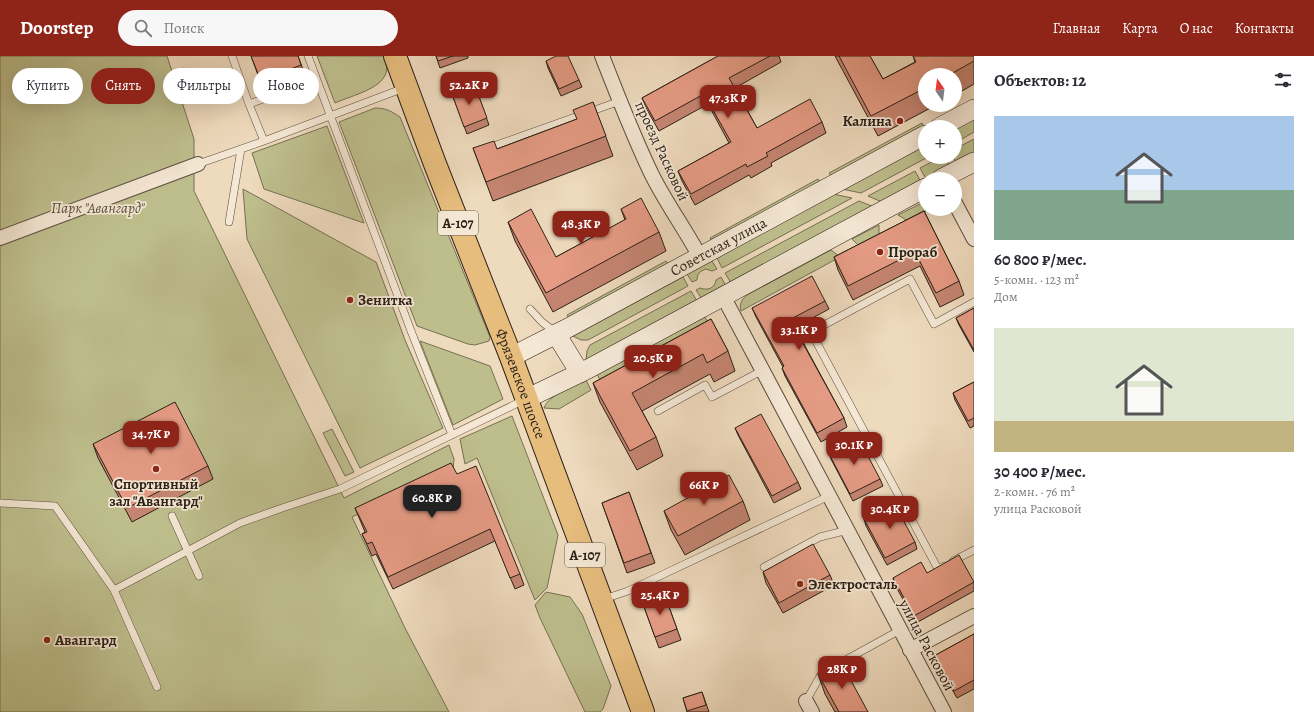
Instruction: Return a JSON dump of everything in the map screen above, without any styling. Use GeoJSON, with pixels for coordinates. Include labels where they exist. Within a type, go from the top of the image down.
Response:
{"type":"FeatureCollection","features":[{"type":"Feature","properties":{"kind":"highway","name":"Фрязевское шоссе"},"geometry":{"type":"LineString","coordinates":[[395,56],[406,88],[511,357],[602,600],[642,712]]}},
{"type":"Feature","properties":{"kind":"main road"},"geometry":{"type":"LineString","coordinates":[[953,120],[974,109]]}},
{"type":"Feature","properties":{"kind":"main road","name":"Советская улица"},"geometry":{"type":"LineString","coordinates":[[511,357],[918,139]]}},
{"type":"Feature","properties":{"kind":"main road"},"geometry":{"type":"LineString","coordinates":[[955,172],[974,162]]}},
{"type":"Feature","properties":{"kind":"main road"},"geometry":{"type":"LineString","coordinates":[[526,399],[580,373],[918,192]]}},
{"type":"Feature","properties":{"kind":"main road"},"geometry":{"type":"LineString","coordinates":[[556,334],[580,373]]}},
{"type":"Feature","properties":{"kind":"street","name":"проезд Расковой"},"geometry":{"type":"LineString","coordinates":[[602,56],[651,173],[667,204],[700,257]]}},
{"type":"Feature","properties":{"kind":"street"},"geometry":{"type":"LineString","coordinates":[[0,238],[198,164]]}},
{"type":"Feature","properties":{"kind":"street"},"geometry":{"type":"LineString","coordinates":[[962,216],[974,239]]}},
{"type":"Feature","properties":{"kind":"street","name":"улица Расковой"},"geometry":{"type":"LineString","coordinates":[[724,296],[944,712]]}},
{"type":"Feature","properties":{"kind":"street"},"geometry":{"type":"LineString","coordinates":[[910,650],[974,616]]}},
{"type":"Feature","properties":{"kind":"lane"},"geometry":{"type":"LineString","coordinates":[[232,56],[264,141]]}},
{"type":"Feature","properties":{"kind":"lane"},"geometry":{"type":"LineString","coordinates":[[308,56],[312,68]]}},
{"type":"Feature","properties":{"kind":"lane"},"geometry":{"type":"LineString","coordinates":[[319,88],[452,435]]}},
{"type":"Feature","properties":{"kind":"lane"},"geometry":{"type":"LineString","coordinates":[[198,164],[406,88]]}},
{"type":"Feature","properties":{"kind":"lane"},"geometry":{"type":"LineString","coordinates":[[483,150],[620,101]]}},
{"type":"Feature","properties":{"kind":"lane"},"geometry":{"type":"LineString","coordinates":[[249,104],[253,103]]}},
{"type":"Feature","properties":{"kind":"lane"},"geometry":{"type":"LineString","coordinates":[[229,222],[241,149]]}},
{"type":"Feature","properties":{"kind":"lane"},"geometry":{"type":"LineString","coordinates":[[973,552],[938,569],[811,332],[910,279],[934,324],[974,302]]}},
{"type":"Feature","properties":{"kind":"lane"},"geometry":{"type":"LineString","coordinates":[[530,309],[556,334]]}},
{"type":"Feature","properties":{"kind":"lane"},"geometry":{"type":"LineString","coordinates":[[658,411],[705,385],[712,397],[763,370]]}},
{"type":"Feature","properties":{"kind":"lane"},"geometry":{"type":"LineString","coordinates":[[114,590],[240,522],[342,488],[526,399]]}},
{"type":"Feature","properties":{"kind":"lane"},"geometry":{"type":"LineString","coordinates":[[602,600],[628,591],[829,496]]}},
{"type":"Feature","properties":{"kind":"lane"},"geometry":{"type":"LineString","coordinates":[[0,503],[55,506],[114,590],[157,687]]}},
{"type":"Feature","properties":{"kind":"lane"},"geometry":{"type":"LineString","coordinates":[[172,516],[187,551],[200,576]]}},
{"type":"Feature","properties":{"kind":"lane"},"geometry":{"type":"LineString","coordinates":[[764,567],[820,537],[848,530]]}},
{"type":"Feature","properties":{"kind":"lane"},"geometry":{"type":"LineString","coordinates":[[809,706],[822,673],[900,630]]}},
{"type":"Feature","properties":{"kind":"green space","name":"Авангард"},"geometry":{"type":"Polygon","coordinates":[[[0,56],[167,56],[171,68],[163,68],[163,104],[183,104],[194,139],[194,191],[344,498],[449,445],[454,459],[453,470],[352,517],[406,630],[449,712],[0,712],[0,56]]]}},
{"type":"Feature","properties":{"kind":"green space"},"geometry":{"type":"Polygon","coordinates":[[[317,56],[385,56],[387,70],[384,77],[375,86],[362,93],[335,103],[317,56]]]}},
{"type":"Feature","properties":{"kind":"green space"},"geometry":{"type":"Polygon","coordinates":[[[375,108],[388,110],[400,117],[490,337],[489,341],[475,345],[468,344],[417,326],[339,122],[375,108]]]}},
{"type":"Feature","properties":{"kind":"green space"},"geometry":{"type":"Polygon","coordinates":[[[974,118],[974,132],[962,139],[962,124],[974,118]]]}},
{"type":"Feature","properties":{"kind":"green space"},"geometry":{"type":"Polygon","coordinates":[[[918,125],[918,129],[831,176],[829,173],[918,125]]]}},
{"type":"Feature","properties":{"kind":"green space"},"geometry":{"type":"Polygon","coordinates":[[[327,126],[364,223],[264,189],[252,153],[327,126]]]}},
{"type":"Feature","properties":{"kind":"green space"},"geometry":{"type":"Polygon","coordinates":[[[974,139],[974,154],[962,161],[962,145],[974,139]]]}},
{"type":"Feature","properties":{"kind":"green space"},"geometry":{"type":"Polygon","coordinates":[[[918,149],[918,162],[861,193],[842,189],[918,149]]]}},
{"type":"Feature","properties":{"kind":"green space"},"geometry":{"type":"Polygon","coordinates":[[[928,164],[949,164],[951,167],[941,172],[922,172],[920,168],[928,164]]]}},
{"type":"Feature","properties":{"kind":"green space"},"geometry":{"type":"Polygon","coordinates":[[[915,171],[918,176],[918,184],[882,202],[868,196],[915,171]]]}},
{"type":"Feature","properties":{"kind":"green space"},"geometry":{"type":"Polygon","coordinates":[[[818,179],[820,182],[711,240],[710,238],[818,179]]]}},
{"type":"Feature","properties":{"kind":"green space"},"geometry":{"type":"Polygon","coordinates":[[[243,189],[376,262],[405,340],[443,428],[360,468],[247,239],[243,189]]]}},
{"type":"Feature","properties":{"kind":"green space"},"geometry":{"type":"Polygon","coordinates":[[[833,194],[852,198],[722,268],[717,258],[833,194]]]}},
{"type":"Feature","properties":{"kind":"green space"},"geometry":{"type":"Polygon","coordinates":[[[859,201],[874,207],[731,283],[725,273],[859,201]]]}},
{"type":"Feature","properties":{"kind":"green space"},"geometry":{"type":"Polygon","coordinates":[[[918,205],[918,215],[908,221],[898,215],[918,205]]]}},
{"type":"Feature","properties":{"kind":"green space"},"geometry":{"type":"Polygon","coordinates":[[[879,225],[879,236],[859,246],[852,239],[879,225]]]}},
{"type":"Feature","properties":{"kind":"green space"},"geometry":{"type":"Polygon","coordinates":[[[831,250],[840,257],[741,311],[741,302],[747,295],[831,250]]]}},
{"type":"Feature","properties":{"kind":"green space"},"geometry":{"type":"Polygon","coordinates":[[[666,261],[669,265],[570,320],[567,315],[666,261]]]}},
{"type":"Feature","properties":{"kind":"green space"},"geometry":{"type":"Polygon","coordinates":[[[712,261],[717,269],[712,271],[706,269],[702,271],[698,274],[697,280],[692,282],[687,274],[712,261]]]}},
{"type":"Feature","properties":{"kind":"green space"},"geometry":{"type":"Polygon","coordinates":[[[683,277],[688,286],[588,340],[581,340],[573,336],[683,277]]]}},
{"type":"Feature","properties":{"kind":"green space"},"geometry":{"type":"Polygon","coordinates":[[[721,277],[726,286],[702,299],[696,290],[700,288],[706,289],[713,287],[716,280],[721,277]]]}},
{"type":"Feature","properties":{"kind":"green space"},"geometry":{"type":"Polygon","coordinates":[[[691,291],[697,301],[586,360],[587,351],[590,345],[691,291]]]}},
{"type":"Feature","properties":{"kind":"green space"},"geometry":{"type":"Polygon","coordinates":[[[705,317],[711,329],[603,386],[597,374],[705,317]]]}},
{"type":"Feature","properties":{"kind":"green space"},"geometry":{"type":"Polygon","coordinates":[[[420,341],[490,366],[503,399],[453,425],[420,341]]]}},
{"type":"Feature","properties":{"kind":"green space"},"geometry":{"type":"Polygon","coordinates":[[[586,380],[591,390],[559,409],[544,408],[546,403],[556,395],[586,380]]]}},
{"type":"Feature","properties":{"kind":"green space"},"geometry":{"type":"Polygon","coordinates":[[[512,416],[558,535],[547,588],[535,600],[477,458],[465,464],[460,439],[512,416]]]}},
{"type":"Feature","properties":{"kind":"green space"},"geometry":{"type":"Polygon","coordinates":[[[332,429],[354,472],[345,476],[323,433],[332,429]]]}},
{"type":"Feature","properties":{"kind":"green space"},"geometry":{"type":"Polygon","coordinates":[[[546,592],[570,597],[582,614],[611,686],[603,709],[600,712],[585,712],[540,618],[535,605],[546,592]]]}},
{"type":"Feature","properties":{"kind":"building"},"geometry":{"type":"Polygon","coordinates":[[[251,56],[298,56],[301,65],[294,68],[256,68],[251,56]]]}},
{"type":"Feature","properties":{"kind":"building"},"geometry":{"type":"Polygon","coordinates":[[[436,56],[453,56],[438,61],[436,56]]]}},
{"type":"Feature","properties":{"kind":"building"},"geometry":{"type":"Polygon","coordinates":[[[556,56],[568,56],[579,80],[559,89],[546,61],[556,56]]]}},
{"type":"Feature","properties":{"kind":"building"},"geometry":{"type":"Polygon","coordinates":[[[718,56],[770,56],[729,78],[757,128],[810,99],[822,122],[766,153],[768,156],[747,167],[746,164],[691,194],[678,171],[731,142],[704,94],[655,121],[642,98],[718,56]]]}},
{"type":"Feature","properties":{"kind":"building"},"geometry":{"type":"Polygon","coordinates":[[[839,56],[870,56],[883,79],[916,62],[913,56],[974,56],[974,61],[962,68],[918,68],[918,92],[871,116],[839,56]]]}},
{"type":"Feature","properties":{"kind":"building"},"geometry":{"type":"Polygon","coordinates":[[[475,86],[487,118],[464,127],[452,94],[475,86]]]}},
{"type":"Feature","properties":{"kind":"building"},"geometry":{"type":"Polygon","coordinates":[[[593,102],[606,136],[486,182],[473,148],[494,141],[497,149],[577,119],[573,110],[593,102]]]}},
{"type":"Feature","properties":{"kind":"building"},"geometry":{"type":"Polygon","coordinates":[[[641,198],[659,232],[546,293],[508,222],[531,209],[556,257],[626,219],[621,209],[641,198]]]}},
{"type":"Feature","properties":{"kind":"building"},"geometry":{"type":"Polygon","coordinates":[[[918,214],[918,216],[926,216],[959,281],[936,293],[915,252],[848,286],[834,257],[918,214]]]}},
{"type":"Feature","properties":{"kind":"building"},"geometry":{"type":"Polygon","coordinates":[[[812,276],[825,301],[791,319],[844,418],[817,433],[782,368],[784,366],[752,308],[812,276]]]}},
{"type":"Feature","properties":{"kind":"building"},"geometry":{"type":"Polygon","coordinates":[[[974,308],[974,350],[956,318],[974,308]]]}},
{"type":"Feature","properties":{"kind":"building"},"geometry":{"type":"Polygon","coordinates":[[[711,319],[728,351],[707,363],[703,354],[632,393],[656,437],[630,451],[593,383],[711,319]]]}},
{"type":"Feature","properties":{"kind":"building"},"geometry":{"type":"Polygon","coordinates":[[[974,382],[974,418],[968,421],[953,393],[974,382]]]}},
{"type":"Feature","properties":{"kind":"building","name":"Спортивный зал \"Авангард\""},"geometry":{"type":"Polygon","coordinates":[[[175,402],[208,466],[127,508],[93,444],[175,402]]]}},
{"type":"Feature","properties":{"kind":"building"},"geometry":{"type":"Polygon","coordinates":[[[761,414],[798,482],[772,496],[735,428],[761,414]]]}},
{"type":"Feature","properties":{"kind":"building"},"geometry":{"type":"Polygon","coordinates":[[[859,439],[880,479],[850,494],[829,454],[859,439]]]}},
{"type":"Feature","properties":{"kind":"building"},"geometry":{"type":"Polygon","coordinates":[[[451,463],[457,474],[476,466],[520,574],[510,578],[490,529],[388,577],[372,542],[367,544],[362,534],[367,532],[355,508],[451,463]]]}},
{"type":"Feature","properties":{"kind":"building"},"geometry":{"type":"Polygon","coordinates":[[[729,475],[743,501],[678,536],[664,511],[729,475]]]}},
{"type":"Feature","properties":{"kind":"building"},"geometry":{"type":"Polygon","coordinates":[[[629,492],[651,553],[624,563],[602,503],[629,492]]]}},
{"type":"Feature","properties":{"kind":"building"},"geometry":{"type":"Polygon","coordinates":[[[894,503],[915,542],[885,558],[864,519],[894,503]]]}},
{"type":"Feature","properties":{"kind":"building","name":"Электросталь"},"geometry":{"type":"Polygon","coordinates":[[[813,544],[830,575],[779,603],[763,572],[813,544]]]}},
{"type":"Feature","properties":{"kind":"building"},"geometry":{"type":"Polygon","coordinates":[[[959,555],[974,582],[914,616],[893,578],[921,562],[927,573],[959,555]]]}},
{"type":"Feature","properties":{"kind":"building"},"geometry":{"type":"Polygon","coordinates":[[[665,596],[677,629],[655,637],[643,604],[665,596]]]}},
{"type":"Feature","properties":{"kind":"building"},"geometry":{"type":"Polygon","coordinates":[[[974,634],[974,680],[954,691],[934,656],[974,634]]]}},
{"type":"Feature","properties":{"kind":"building"},"geometry":{"type":"Polygon","coordinates":[[[841,662],[868,712],[839,712],[818,674],[841,662]]]}},
{"type":"Feature","properties":{"kind":"building"},"geometry":{"type":"Polygon","coordinates":[[[702,692],[706,705],[687,711],[683,698],[702,692]]]}},
{"type":"Feature","properties":{"kind":"place","name":"Калина"},"geometry":{"type":"Point","coordinates":[900,121]}},
{"type":"Feature","properties":{"kind":"place","name":"Прораб"},"geometry":{"type":"Point","coordinates":[880,252]}},
{"type":"Feature","properties":{"kind":"place","name":"Зенитка"},"geometry":{"type":"Point","coordinates":[350,300]}},
{"type":"Feature","properties":{"kind":"place","name":"Спортивный зал \"Авангард\""},"geometry":{"type":"Point","coordinates":[156,469]}},
{"type":"Feature","properties":{"kind":"place","name":"Электросталь"},"geometry":{"type":"Point","coordinates":[800,584]}},
{"type":"Feature","properties":{"kind":"place","name":"Авангард"},"geometry":{"type":"Point","coordinates":[47,640]}},
{"type":"Feature","properties":{"kind":"park label","name":"Парк \"Авангард\""},"geometry":{"type":"Point","coordinates":[98,208]}}]}
